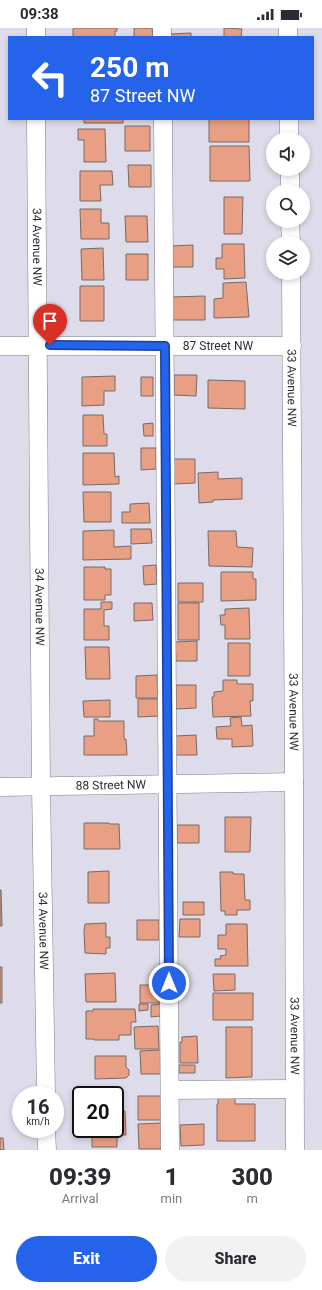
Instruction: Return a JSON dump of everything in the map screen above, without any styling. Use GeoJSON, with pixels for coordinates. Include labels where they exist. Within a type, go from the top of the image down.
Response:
{"type":"FeatureCollection","features":[{"type":"Feature","properties":{"kind":"street","name":"34 Avenue NW"},"geometry":{"type":"LineString","coordinates":[[36,120],[41,786],[46,1086]]}},
{"type":"Feature","properties":{"kind":"street"},"geometry":{"type":"LineString","coordinates":[[163,120],[170,1150]]}},
{"type":"Feature","properties":{"kind":"street"},"geometry":{"type":"LineString","coordinates":[[289,120],[289,132]]}},
{"type":"Feature","properties":{"kind":"street","name":"33 Avenue NW"},"geometry":{"type":"LineString","coordinates":[[291,280],[295,1150]]}},
{"type":"Feature","properties":{"kind":"street","name":"87 Street NW"},"geometry":{"type":"LineString","coordinates":[[0,346],[292,346]]}},
{"type":"Feature","properties":{"kind":"street","name":"88 Street NW"},"geometry":{"type":"LineString","coordinates":[[0,787],[294,782]]}},
{"type":"Feature","properties":{"kind":"street"},"geometry":{"type":"LineString","coordinates":[[170,1090],[294,1089]]}},
{"type":"Feature","properties":{"kind":"street"},"geometry":{"type":"LineString","coordinates":[[46,1138],[47,1150]]}},
{"type":"Feature","properties":{"kind":"building"},"geometry":{"type":"Polygon","coordinates":[[[117,28],[117,31],[115,31],[115,36],[73,36],[73,29],[117,28]]]}},
{"type":"Feature","properties":{"kind":"building"},"geometry":{"type":"Polygon","coordinates":[[[134,28],[152,28],[153,36],[134,36],[134,28]]]}},
{"type":"Feature","properties":{"kind":"building"},"geometry":{"type":"Polygon","coordinates":[[[224,28],[242,29],[241,36],[224,36],[224,28]]]}},
{"type":"Feature","properties":{"kind":"building"},"geometry":{"type":"Polygon","coordinates":[[[191,33],[191,36],[170,36],[170,34],[191,33]]]}},
{"type":"Feature","properties":{"kind":"building"},"geometry":{"type":"Polygon","coordinates":[[[84,120],[123,120],[123,123],[84,123],[84,120]]]}},
{"type":"Feature","properties":{"kind":"building"},"geometry":{"type":"Polygon","coordinates":[[[209,120],[249,120],[249,142],[209,142],[209,120]]]}},
{"type":"Feature","properties":{"kind":"building"},"geometry":{"type":"Polygon","coordinates":[[[125,126],[150,126],[150,151],[125,151],[125,126]]]}},
{"type":"Feature","properties":{"kind":"building"},"geometry":{"type":"Polygon","coordinates":[[[78,129],[105,129],[106,162],[84,162],[84,140],[78,140],[78,129]]]}},
{"type":"Feature","properties":{"kind":"building"},"geometry":{"type":"Polygon","coordinates":[[[210,146],[249,146],[250,181],[210,181],[210,146]]]}},
{"type":"Feature","properties":{"kind":"building"},"geometry":{"type":"Polygon","coordinates":[[[128,165],[151,165],[151,187],[129,187],[128,165]]]}},
{"type":"Feature","properties":{"kind":"building"},"geometry":{"type":"Polygon","coordinates":[[[80,171],[112,171],[113,185],[100,185],[101,201],[80,201],[80,171]]]}},
{"type":"Feature","properties":{"kind":"building"},"geometry":{"type":"Polygon","coordinates":[[[224,197],[243,197],[242,234],[224,234],[224,197]]]}},
{"type":"Feature","properties":{"kind":"building"},"geometry":{"type":"Polygon","coordinates":[[[80,209],[101,209],[101,223],[109,223],[109,239],[81,239],[80,209]]]}},
{"type":"Feature","properties":{"kind":"building"},"geometry":{"type":"Polygon","coordinates":[[[125,216],[147,216],[148,242],[126,242],[125,216]]]}},
{"type":"Feature","properties":{"kind":"building"},"geometry":{"type":"Polygon","coordinates":[[[222,244],[244,244],[245,278],[224,279],[224,269],[216,269],[216,258],[222,258],[222,244]]]}},
{"type":"Feature","properties":{"kind":"building"},"geometry":{"type":"Polygon","coordinates":[[[193,245],[193,267],[172,267],[171,246],[193,245]]]}},
{"type":"Feature","properties":{"kind":"building"},"geometry":{"type":"Polygon","coordinates":[[[103,248],[104,280],[82,280],[81,249],[103,248]]]}},
{"type":"Feature","properties":{"kind":"building"},"geometry":{"type":"Polygon","coordinates":[[[126,254],[148,254],[148,280],[126,280],[126,254]]]}},
{"type":"Feature","properties":{"kind":"building"},"geometry":{"type":"Polygon","coordinates":[[[246,282],[249,317],[214,318],[214,299],[223,298],[223,283],[246,282]]]}},
{"type":"Feature","properties":{"kind":"building"},"geometry":{"type":"Polygon","coordinates":[[[80,286],[104,286],[104,321],[80,321],[80,286]]]}},
{"type":"Feature","properties":{"kind":"building"},"geometry":{"type":"Polygon","coordinates":[[[205,296],[205,320],[172,320],[171,297],[205,296]]]}},
{"type":"Feature","properties":{"kind":"building"},"geometry":{"type":"Polygon","coordinates":[[[174,375],[197,375],[196,396],[174,395],[174,375]]]}},
{"type":"Feature","properties":{"kind":"building"},"geometry":{"type":"Polygon","coordinates":[[[115,376],[115,391],[104,391],[104,405],[82,406],[82,377],[115,376]]]}},
{"type":"Feature","properties":{"kind":"building"},"geometry":{"type":"Polygon","coordinates":[[[141,377],[153,377],[153,396],[141,396],[141,377]]]}},
{"type":"Feature","properties":{"kind":"building"},"geometry":{"type":"Polygon","coordinates":[[[208,380],[245,381],[245,409],[208,408],[208,380]]]}},
{"type":"Feature","properties":{"kind":"building"},"geometry":{"type":"Polygon","coordinates":[[[83,415],[103,415],[104,434],[107,434],[107,446],[83,446],[83,415]]]}},
{"type":"Feature","properties":{"kind":"building"},"geometry":{"type":"Polygon","coordinates":[[[153,423],[153,436],[144,436],[143,424],[153,423]]]}},
{"type":"Feature","properties":{"kind":"building"},"geometry":{"type":"Polygon","coordinates":[[[141,448],[156,448],[156,469],[141,470],[141,448]]]}},
{"type":"Feature","properties":{"kind":"building"},"geometry":{"type":"Polygon","coordinates":[[[83,453],[114,453],[115,477],[119,476],[119,484],[83,485],[83,453]]]}},
{"type":"Feature","properties":{"kind":"building"},"geometry":{"type":"Polygon","coordinates":[[[173,459],[195,459],[195,483],[174,484],[173,459]]]}},
{"type":"Feature","properties":{"kind":"building"},"geometry":{"type":"Polygon","coordinates":[[[218,472],[218,479],[242,478],[242,499],[213,500],[213,502],[199,503],[198,473],[218,472]]]}},
{"type":"Feature","properties":{"kind":"building"},"geometry":{"type":"Polygon","coordinates":[[[83,492],[111,492],[111,522],[84,522],[83,492]]]}},
{"type":"Feature","properties":{"kind":"building"},"geometry":{"type":"Polygon","coordinates":[[[149,503],[150,523],[122,523],[122,512],[130,512],[130,504],[149,503]]]}},
{"type":"Feature","properties":{"kind":"building"},"geometry":{"type":"Polygon","coordinates":[[[131,529],[151,529],[152,543],[131,544],[131,529]]]}},
{"type":"Feature","properties":{"kind":"building"},"geometry":{"type":"Polygon","coordinates":[[[114,530],[114,547],[131,546],[131,559],[83,560],[83,531],[114,530]]]}},
{"type":"Feature","properties":{"kind":"building"},"geometry":{"type":"Polygon","coordinates":[[[208,531],[236,531],[237,547],[253,548],[252,567],[209,566],[208,531]]]}},
{"type":"Feature","properties":{"kind":"building"},"geometry":{"type":"Polygon","coordinates":[[[156,565],[157,584],[144,585],[143,566],[156,565]]]}},
{"type":"Feature","properties":{"kind":"building"},"geometry":{"type":"Polygon","coordinates":[[[84,567],[105,567],[105,569],[111,569],[111,595],[105,595],[105,600],[84,600],[84,567]]]}},
{"type":"Feature","properties":{"kind":"building"},"geometry":{"type":"Polygon","coordinates":[[[221,572],[253,572],[253,579],[256,579],[256,600],[221,601],[221,572]]]}},
{"type":"Feature","properties":{"kind":"building"},"geometry":{"type":"Polygon","coordinates":[[[178,583],[203,583],[203,602],[178,602],[178,583]]]}},
{"type":"Feature","properties":{"kind":"building"},"geometry":{"type":"Polygon","coordinates":[[[101,602],[112,602],[112,609],[104,610],[104,626],[109,626],[109,640],[84,640],[84,609],[101,609],[101,602]]]}},
{"type":"Feature","properties":{"kind":"building"},"geometry":{"type":"Polygon","coordinates":[[[134,603],[152,603],[153,620],[134,621],[134,603]]]}},
{"type":"Feature","properties":{"kind":"building"},"geometry":{"type":"Polygon","coordinates":[[[178,603],[199,603],[199,640],[178,640],[178,603]]]}},
{"type":"Feature","properties":{"kind":"building"},"geometry":{"type":"Polygon","coordinates":[[[249,608],[250,639],[225,639],[225,625],[221,625],[220,615],[225,615],[225,609],[249,608]]]}},
{"type":"Feature","properties":{"kind":"building"},"geometry":{"type":"Polygon","coordinates":[[[197,641],[197,661],[176,661],[175,642],[197,641]]]}},
{"type":"Feature","properties":{"kind":"building"},"geometry":{"type":"Polygon","coordinates":[[[228,643],[250,643],[250,676],[228,676],[228,643]]]}},
{"type":"Feature","properties":{"kind":"building"},"geometry":{"type":"Polygon","coordinates":[[[85,647],[109,647],[110,679],[86,679],[85,647]]]}},
{"type":"Feature","properties":{"kind":"building"},"geometry":{"type":"Polygon","coordinates":[[[157,675],[158,698],[136,698],[136,676],[157,675]]]}},
{"type":"Feature","properties":{"kind":"building"},"geometry":{"type":"Polygon","coordinates":[[[223,680],[237,680],[237,684],[253,684],[253,701],[250,701],[251,716],[213,717],[212,697],[214,697],[214,692],[223,691],[223,680]]]}},
{"type":"Feature","properties":{"kind":"building"},"geometry":{"type":"Polygon","coordinates":[[[176,685],[196,685],[196,708],[176,709],[176,685]]]}},
{"type":"Feature","properties":{"kind":"building"},"geometry":{"type":"Polygon","coordinates":[[[138,699],[158,699],[159,716],[138,717],[138,699]]]}},
{"type":"Feature","properties":{"kind":"building"},"geometry":{"type":"Polygon","coordinates":[[[110,700],[110,717],[84,717],[83,701],[110,700]]]}},
{"type":"Feature","properties":{"kind":"building"},"geometry":{"type":"Polygon","coordinates":[[[241,717],[242,726],[252,725],[253,746],[232,747],[232,739],[217,739],[216,727],[231,726],[230,718],[241,717]]]}},
{"type":"Feature","properties":{"kind":"building"},"geometry":{"type":"Polygon","coordinates":[[[94,719],[98,719],[98,721],[124,721],[124,739],[126,739],[127,755],[84,755],[84,736],[94,736],[94,719]]]}},
{"type":"Feature","properties":{"kind":"building"},"geometry":{"type":"Polygon","coordinates":[[[196,735],[197,755],[176,755],[175,736],[196,735]]]}},
{"type":"Feature","properties":{"kind":"building"},"geometry":{"type":"Polygon","coordinates":[[[225,817],[251,817],[250,852],[225,852],[225,817]]]}},
{"type":"Feature","properties":{"kind":"building"},"geometry":{"type":"Polygon","coordinates":[[[84,823],[119,824],[120,849],[84,849],[84,823]]]}},
{"type":"Feature","properties":{"kind":"building"},"geometry":{"type":"Polygon","coordinates":[[[177,825],[199,825],[199,843],[177,843],[177,825]]]}},
{"type":"Feature","properties":{"kind":"building"},"geometry":{"type":"Polygon","coordinates":[[[109,871],[109,903],[88,903],[88,872],[109,871]]]}},
{"type":"Feature","properties":{"kind":"building"},"geometry":{"type":"Polygon","coordinates":[[[220,872],[244,874],[245,900],[250,900],[250,910],[237,910],[237,915],[225,915],[225,911],[221,911],[220,872]]]}},
{"type":"Feature","properties":{"kind":"building"},"geometry":{"type":"Polygon","coordinates":[[[1,890],[2,926],[0,926],[1,890]]]}},
{"type":"Feature","properties":{"kind":"building"},"geometry":{"type":"Polygon","coordinates":[[[183,902],[204,902],[204,915],[183,915],[183,902]]]}},
{"type":"Feature","properties":{"kind":"building"},"geometry":{"type":"Polygon","coordinates":[[[180,919],[200,919],[200,937],[179,937],[180,919]]]}},
{"type":"Feature","properties":{"kind":"building"},"geometry":{"type":"Polygon","coordinates":[[[137,920],[159,920],[159,940],[137,940],[137,920]]]}},
{"type":"Feature","properties":{"kind":"building"},"geometry":{"type":"Polygon","coordinates":[[[106,923],[106,937],[110,937],[110,948],[106,948],[106,954],[85,953],[85,924],[106,923]]]}},
{"type":"Feature","properties":{"kind":"building"},"geometry":{"type":"Polygon","coordinates":[[[226,924],[247,924],[248,966],[215,966],[215,959],[221,959],[220,956],[226,955],[226,949],[218,949],[218,935],[226,935],[226,924]]]}},
{"type":"Feature","properties":{"kind":"building"},"geometry":{"type":"Polygon","coordinates":[[[0,967],[2,967],[2,1003],[0,1003],[0,967]]]}},
{"type":"Feature","properties":{"kind":"building"},"geometry":{"type":"Polygon","coordinates":[[[115,973],[116,1002],[86,1002],[85,974],[115,973]]]}},
{"type":"Feature","properties":{"kind":"building"},"geometry":{"type":"Polygon","coordinates":[[[213,974],[235,974],[235,990],[214,991],[213,974]]]}},
{"type":"Feature","properties":{"kind":"building"},"geometry":{"type":"Polygon","coordinates":[[[140,985],[161,985],[161,1003],[140,1003],[140,985]]]}},
{"type":"Feature","properties":{"kind":"building"},"geometry":{"type":"Polygon","coordinates":[[[213,993],[253,993],[253,1020],[213,1020],[213,993]]]}},
{"type":"Feature","properties":{"kind":"building"},"geometry":{"type":"Polygon","coordinates":[[[139,1004],[148,1004],[148,1010],[139,1011],[139,1004]]]}},
{"type":"Feature","properties":{"kind":"building"},"geometry":{"type":"Polygon","coordinates":[[[161,1004],[161,1016],[151,1017],[151,1005],[161,1004]]]}},
{"type":"Feature","properties":{"kind":"building"},"geometry":{"type":"Polygon","coordinates":[[[93,1009],[135,1009],[136,1022],[131,1022],[131,1035],[119,1035],[119,1040],[86,1039],[86,1011],[93,1011],[93,1009]]]}},
{"type":"Feature","properties":{"kind":"building"},"geometry":{"type":"Polygon","coordinates":[[[158,1026],[159,1049],[135,1049],[134,1027],[158,1026]]]}},
{"type":"Feature","properties":{"kind":"building"},"geometry":{"type":"Polygon","coordinates":[[[226,1027],[252,1027],[252,1077],[226,1078],[226,1027]]]}},
{"type":"Feature","properties":{"kind":"building"},"geometry":{"type":"Polygon","coordinates":[[[197,1036],[198,1063],[180,1063],[180,1042],[182,1042],[182,1037],[197,1036]]]}},
{"type":"Feature","properties":{"kind":"building"},"geometry":{"type":"Polygon","coordinates":[[[161,1050],[162,1074],[141,1074],[140,1051],[161,1050]]]}},
{"type":"Feature","properties":{"kind":"building"},"geometry":{"type":"Polygon","coordinates":[[[95,1056],[126,1056],[126,1067],[129,1070],[129,1075],[126,1078],[95,1079],[95,1056]]]}},
{"type":"Feature","properties":{"kind":"building"},"geometry":{"type":"Polygon","coordinates":[[[179,1065],[195,1065],[195,1073],[179,1073],[179,1065]]]}},
{"type":"Feature","properties":{"kind":"building"},"geometry":{"type":"Polygon","coordinates":[[[235,1094],[235,1104],[255,1104],[255,1141],[217,1141],[218,1095],[235,1094]]]}},
{"type":"Feature","properties":{"kind":"building"},"geometry":{"type":"Polygon","coordinates":[[[138,1096],[162,1096],[162,1120],[138,1120],[138,1096]]]}},
{"type":"Feature","properties":{"kind":"building"},"geometry":{"type":"Polygon","coordinates":[[[124,1111],[125,1111],[126,1135],[124,1135],[124,1111]]]}},
{"type":"Feature","properties":{"kind":"building"},"geometry":{"type":"Polygon","coordinates":[[[162,1123],[162,1149],[139,1149],[138,1124],[162,1123]]]}},
{"type":"Feature","properties":{"kind":"building"},"geometry":{"type":"Polygon","coordinates":[[[204,1124],[204,1145],[181,1146],[180,1125],[204,1124]]]}},
{"type":"Feature","properties":{"kind":"building"},"geometry":{"type":"Polygon","coordinates":[[[0,1138],[3,1138],[4,1150],[0,1150],[0,1138]]]}},
{"type":"Feature","properties":{"kind":"building"},"geometry":{"type":"Polygon","coordinates":[[[92,1138],[117,1138],[117,1147],[92,1147],[92,1138]]]}},
{"type":"Feature","properties":{"kind":"route"},"geometry":{"type":"LineString","coordinates":[[50,345],[165,346],[169,983]]}}]}
